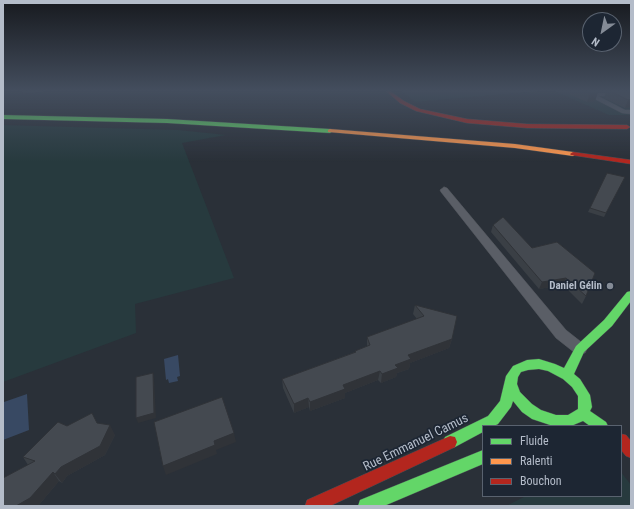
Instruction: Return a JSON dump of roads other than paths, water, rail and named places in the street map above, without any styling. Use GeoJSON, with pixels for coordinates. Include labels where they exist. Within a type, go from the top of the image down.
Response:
{"type":"FeatureCollection","features":[{"type":"Feature","properties":{"kind":"main road"},"geometry":{"type":"LineString","coordinates":[[144,115],[325,122],[438,131],[631,154]]}},
{"type":"Feature","properties":{"kind":"main road"},"geometry":{"type":"LineString","coordinates":[[436,115],[467,121],[527,126],[630,126]]}},
{"type":"Feature","properties":{"kind":"main road"},"geometry":{"type":"LineString","coordinates":[[3,117],[197,122],[300,128],[515,146],[631,162]]}},
{"type":"Feature","properties":{"kind":"main road"},"geometry":{"type":"LineString","coordinates":[[566,375],[580,349],[608,323],[631,294]]}},
{"type":"Feature","properties":{"kind":"main road"},"geometry":{"type":"LineString","coordinates":[[539,364],[551,367],[566,375],[576,383],[584,395],[585,407],[583,413],[577,418],[568,421],[556,421],[537,415],[527,408],[515,395],[511,384],[512,376],[517,369],[526,365],[539,364]]}},
{"type":"Feature","properties":{"kind":"main road","name":"Rue Emmanuel Camus"},"geometry":{"type":"LineString","coordinates":[[483,425],[493,420],[506,403],[511,384]]}},
{"type":"Feature","properties":{"kind":"main road"},"geometry":{"type":"LineString","coordinates":[[583,413],[600,425]]}},
{"type":"Feature","properties":{"kind":"main road"},"geometry":{"type":"LineString","coordinates":[[548,425],[556,421]]}},
{"type":"Feature","properties":{"kind":"main road","name":"Rue Emmanuel Camus"},"geometry":{"type":"LineString","coordinates":[[313,506],[449,443],[482,426]]}},
{"type":"Feature","properties":{"kind":"main road"},"geometry":{"type":"LineString","coordinates":[[622,441],[631,451]]}},
{"type":"Feature","properties":{"kind":"main road"},"geometry":{"type":"LineString","coordinates":[[366,506],[482,457]]}},
{"type":"Feature","properties":{"kind":"lane"},"geometry":{"type":"LineString","coordinates":[[444,190],[561,334],[580,349]]}},
{"type":"Feature","properties":{"kind":"water"},"geometry":{"type":"Polygon","coordinates":[[[178,355],[180,376],[177,377],[178,381],[169,383],[168,379],[166,380],[164,359],[178,355]]]}},
{"type":"Feature","properties":{"kind":"water"},"geometry":{"type":"Polygon","coordinates":[[[27,394],[29,430],[3,440],[4,402],[27,394]]]}},
{"type":"Feature","properties":{"kind":"place","name":"Daniel Gélin"},"geometry":{"type":"Point","coordinates":[610,286]}}]}
